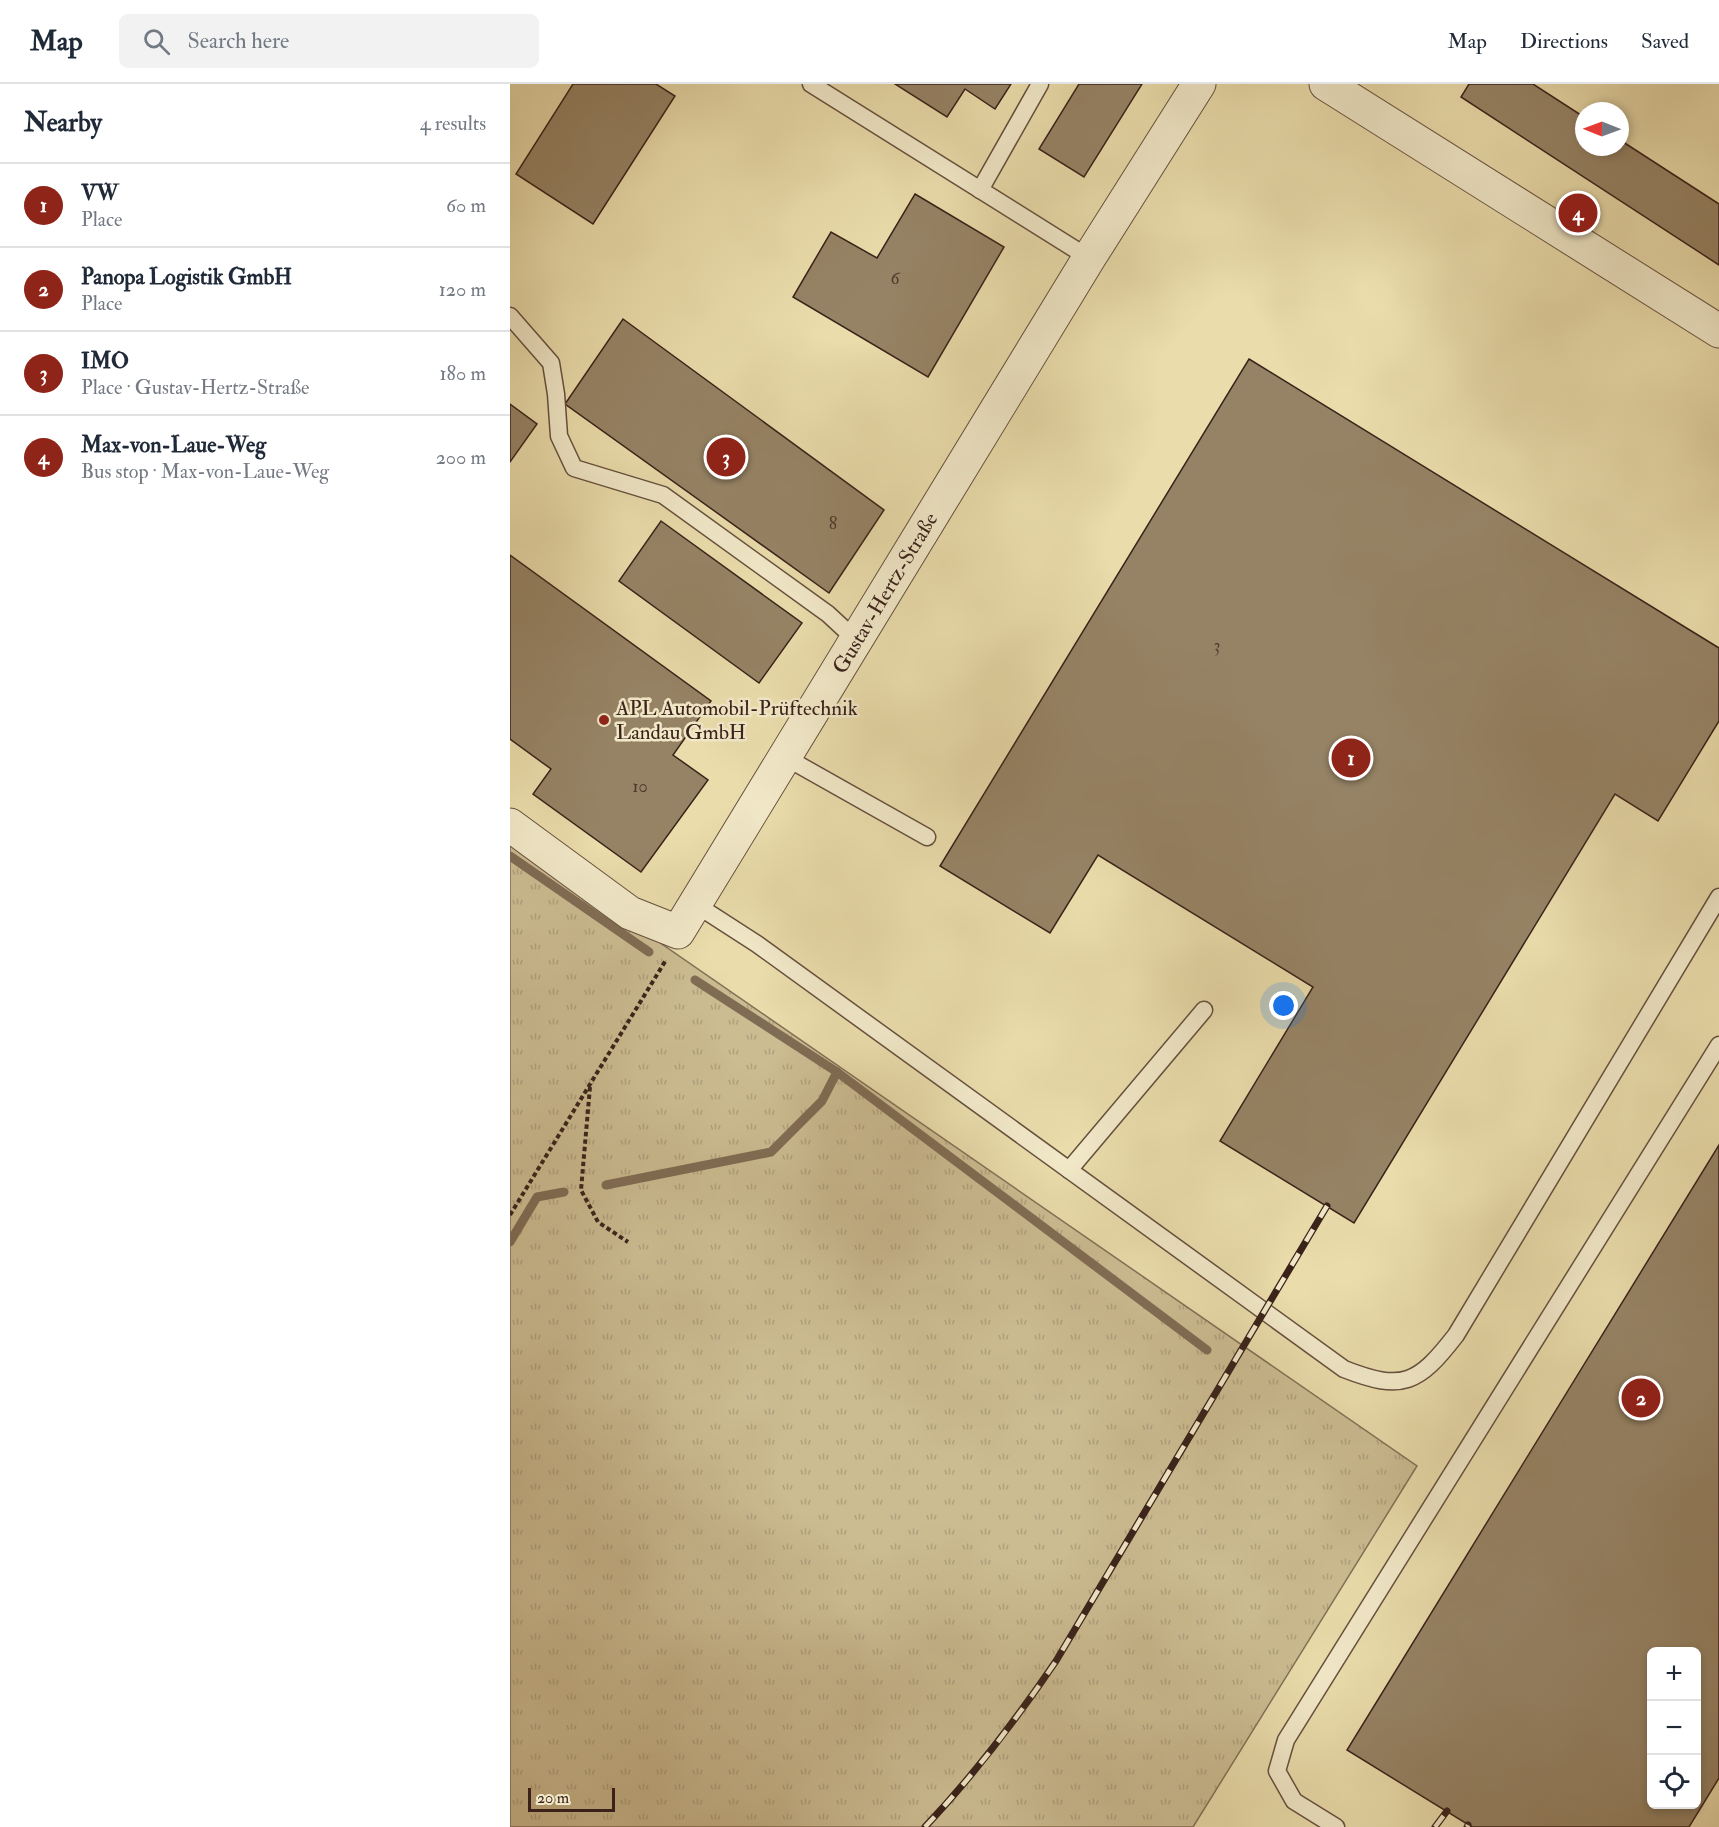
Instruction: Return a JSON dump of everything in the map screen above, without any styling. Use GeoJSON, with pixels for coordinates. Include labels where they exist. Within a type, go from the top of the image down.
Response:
{"type":"FeatureCollection","features":[{"type":"Feature","properties":{"kind":"street","name":"Gustav-Hertz-Straße"},"geometry":{"type":"LineString","coordinates":[[678,932],[1089,258],[1199,84]]}},
{"type":"Feature","properties":{"kind":"street"},"geometry":{"type":"LineString","coordinates":[[1326,84],[1719,331]]}},
{"type":"Feature","properties":{"kind":"street"},"geometry":{"type":"LineString","coordinates":[[510,825],[630,913],[678,932]]}},
{"type":"Feature","properties":{"kind":"lane"},"geometry":{"type":"LineString","coordinates":[[811,84],[1089,258]]}},
{"type":"Feature","properties":{"kind":"lane"},"geometry":{"type":"LineString","coordinates":[[980,190],[1040,84]]}},
{"type":"Feature","properties":{"kind":"lane"},"geometry":{"type":"LineString","coordinates":[[510,316],[550,363],[556,394],[559,436],[574,468],[663,495],[828,614],[856,640]]}},
{"type":"Feature","properties":{"kind":"lane"},"geometry":{"type":"LineString","coordinates":[[784,757],[927,837]]}},
{"type":"Feature","properties":{"kind":"lane"},"geometry":{"type":"LineString","coordinates":[[695,904],[757,944],[1344,1369],[1374,1380],[1402,1381],[1431,1367],[1456,1335],[1719,897]]}},
{"type":"Feature","properties":{"kind":"lane"},"geometry":{"type":"LineString","coordinates":[[1069,1170],[1204,1010]]}},
{"type":"Feature","properties":{"kind":"lane"},"geometry":{"type":"LineString","coordinates":[[1336,1827],[1294,1801],[1277,1771],[1286,1740],[1719,1045]]}},
{"type":"Feature","properties":{"kind":"path"},"geometry":{"type":"LineString","coordinates":[[510,1215],[658,975],[678,932]]}},
{"type":"Feature","properties":{"kind":"path"},"geometry":{"type":"LineString","coordinates":[[590,1086],[581,1190],[598,1222],[628,1242]]}},
{"type":"Feature","properties":{"kind":"green space"},"geometry":{"type":"Polygon","coordinates":[[[510,839],[1417,1466],[1193,1827],[510,1827],[510,839]]]}},
{"type":"Feature","properties":{"kind":"building"},"geometry":{"type":"Polygon","coordinates":[[[573,84],[656,84],[675,96],[593,224],[516,174],[573,84]]]}},
{"type":"Feature","properties":{"kind":"building"},"geometry":{"type":"Polygon","coordinates":[[[895,84],[1011,84],[995,109],[965,89],[947,117],[895,84]]]}},
{"type":"Feature","properties":{"kind":"building"},"geometry":{"type":"Polygon","coordinates":[[[1079,84],[1142,84],[1084,177],[1039,149],[1079,84]]]}},
{"type":"Feature","properties":{"kind":"building"},"geometry":{"type":"Polygon","coordinates":[[[1469,84],[1533,84],[1575,111],[1575,156],[1629,156],[1629,146],[1719,204],[1719,265],[1461,97],[1469,84]]]}},
{"type":"Feature","properties":{"kind":"building"},"geometry":{"type":"Polygon","coordinates":[[[915,194],[1004,247],[928,377],[793,297],[831,232],[877,258],[915,194]]]}},
{"type":"Feature","properties":{"kind":"building"},"geometry":{"type":"Polygon","coordinates":[[[623,319],[884,510],[829,593],[565,404],[623,319]]]}},
{"type":"Feature","properties":{"kind":"building"},"geometry":{"type":"Polygon","coordinates":[[[1249,359],[1719,648],[1719,721],[1658,821],[1615,794],[1354,1223],[1220,1141],[1313,987],[1098,855],[1050,933],[940,866],[1249,359]]]}},
{"type":"Feature","properties":{"kind":"building"},"geometry":{"type":"Polygon","coordinates":[[[510,404],[537,424],[510,462],[510,404]]]}},
{"type":"Feature","properties":{"kind":"building"},"geometry":{"type":"Polygon","coordinates":[[[661,521],[802,623],[759,683],[619,581],[661,521]]]}},
{"type":"Feature","properties":{"kind":"building","name":"APL Automobil-Prüftechnik Landau GmbH"},"geometry":{"type":"Polygon","coordinates":[[[510,555],[711,701],[673,755],[708,780],[641,872],[533,794],[551,769],[510,739],[510,555]]]}},
{"type":"Feature","properties":{"kind":"building"},"geometry":{"type":"Polygon","coordinates":[[[1719,1145],[1719,1778],[1701,1807],[1701,1647],[1647,1647],[1647,1809],[1700,1809],[1689,1827],[1472,1827],[1347,1750],[1719,1145]]]}},
{"type":"Feature","properties":{"kind":"waterway"},"geometry":{"type":"LineString","coordinates":[[510,856],[649,952]]}},
{"type":"Feature","properties":{"kind":"waterway"},"geometry":{"type":"LineString","coordinates":[[695,980],[837,1072],[1207,1350]]}},
{"type":"Feature","properties":{"kind":"waterway"},"geometry":{"type":"LineString","coordinates":[[606,1185],[771,1152],[822,1101],[837,1072]]}},
{"type":"Feature","properties":{"kind":"waterway"},"geometry":{"type":"LineString","coordinates":[[510,1242],[537,1197],[564,1192]]}},
{"type":"Feature","properties":{"kind":"railway"},"geometry":{"type":"LineString","coordinates":[[925,1827],[994,1747],[1056,1661],[1327,1206]]}},
{"type":"Feature","properties":{"kind":"railway"},"geometry":{"type":"LineString","coordinates":[[1435,1827],[1447,1811]]}},
{"type":"Feature","properties":{"kind":"place","name":"Max-von-Laue-Weg"},"geometry":{"type":"Point","coordinates":[1578,213]}},
{"type":"Feature","properties":{"kind":"place","name":"IMO"},"geometry":{"type":"Point","coordinates":[726,457]}},
{"type":"Feature","properties":{"kind":"place","name":"APL Automobil-Prüftechnik Landau GmbH"},"geometry":{"type":"Point","coordinates":[604,720]}},
{"type":"Feature","properties":{"kind":"place","name":"VW"},"geometry":{"type":"Point","coordinates":[1351,758]}},
{"type":"Feature","properties":{"kind":"place","name":"Panopa Logistik GmbH"},"geometry":{"type":"Point","coordinates":[1641,1398]}}]}
